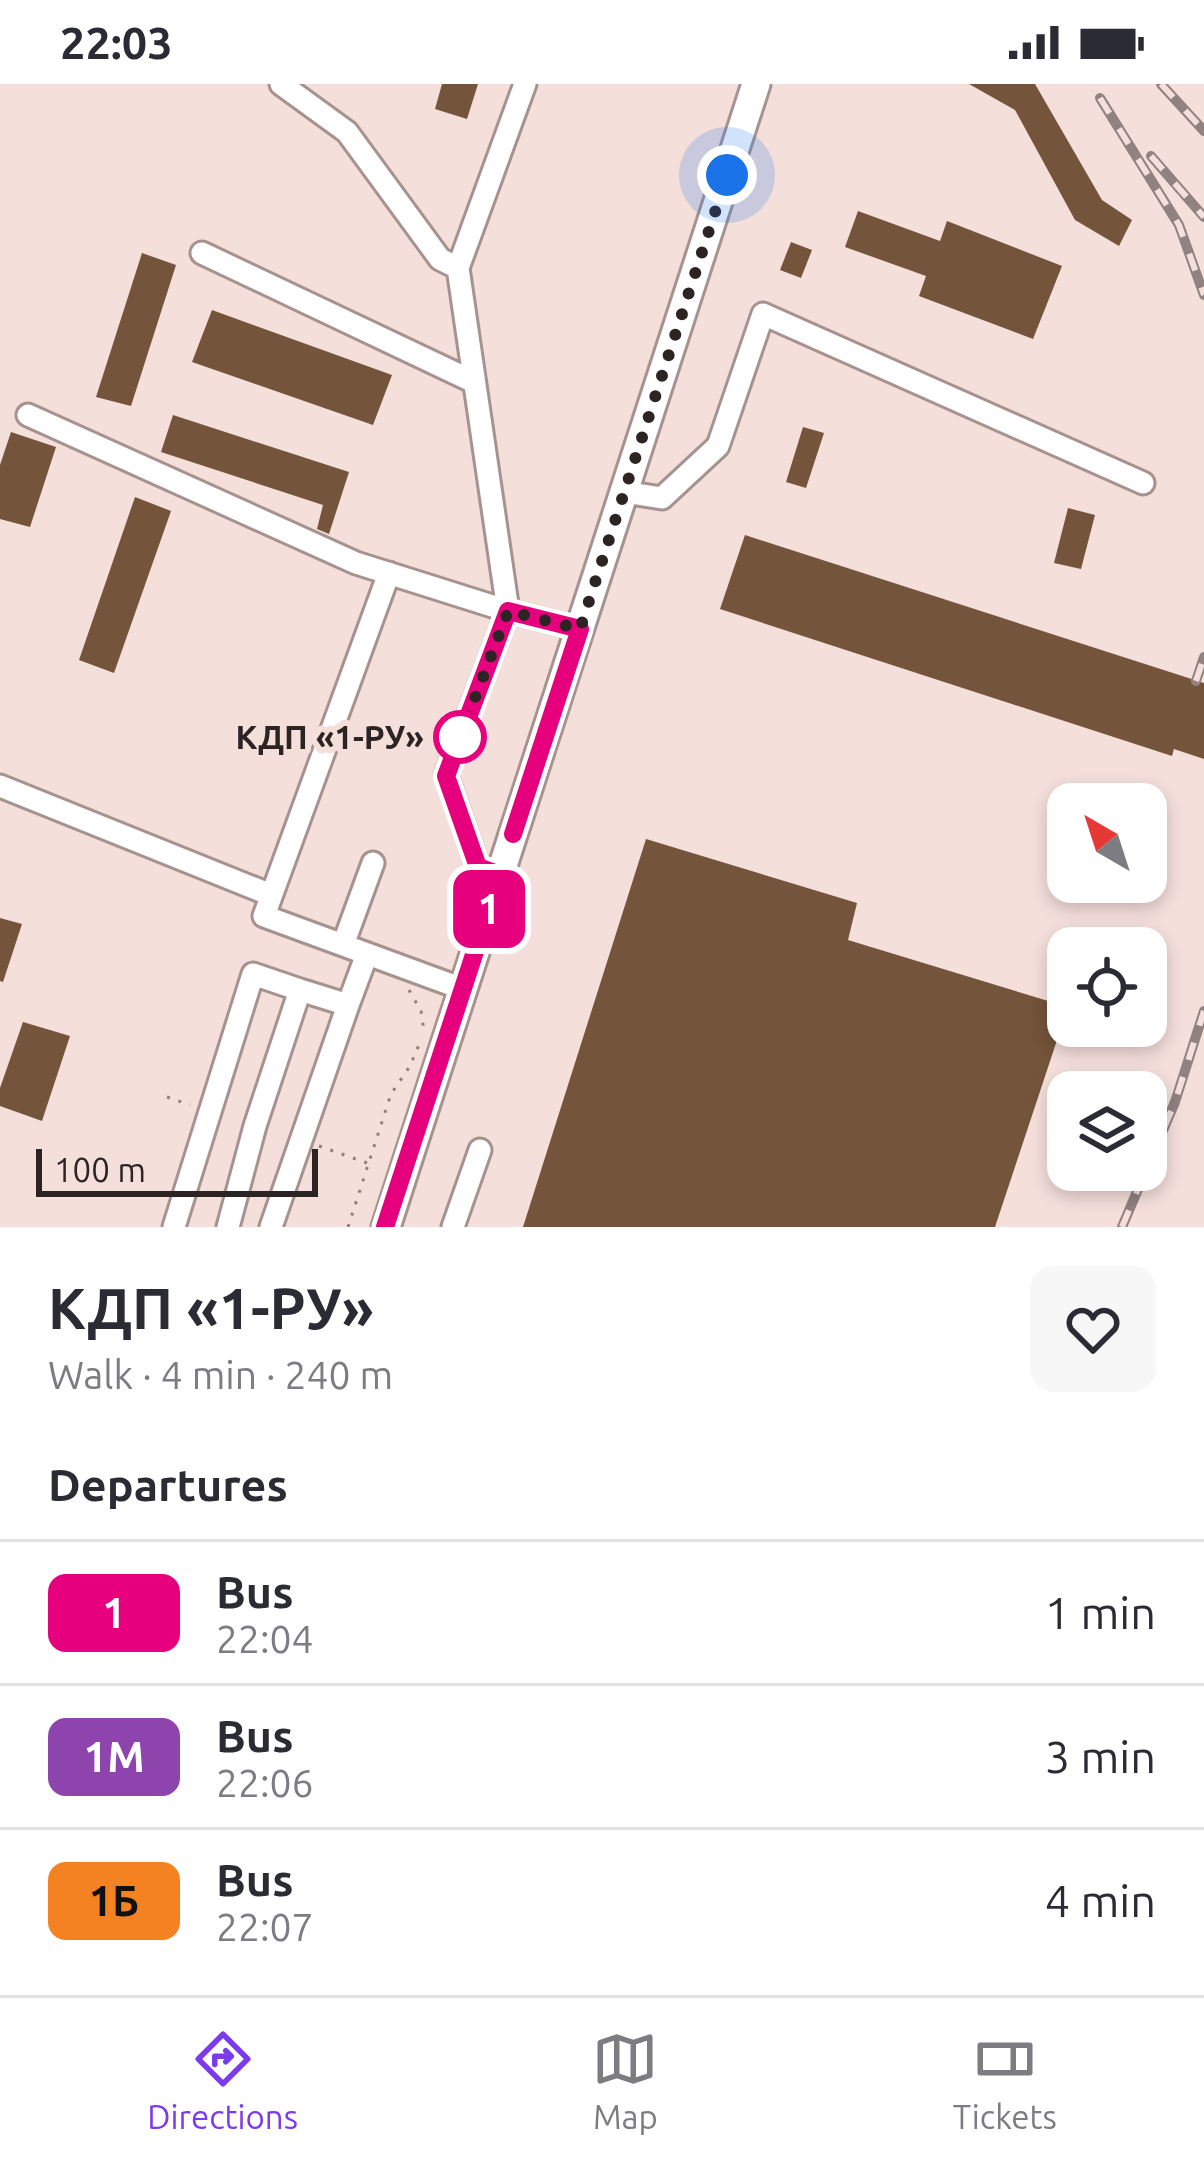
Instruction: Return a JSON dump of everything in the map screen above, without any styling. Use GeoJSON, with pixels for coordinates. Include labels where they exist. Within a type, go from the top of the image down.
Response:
{"type":"FeatureCollection","features":[{"type":"Feature","properties":{"kind":"main road"},"geometry":{"type":"LineString","coordinates":[[386,1227],[756,84]]}},
{"type":"Feature","properties":{"kind":"lane"},"geometry":{"type":"LineString","coordinates":[[281,84],[347,131],[440,260],[458,268]]}},
{"type":"Feature","properties":{"kind":"lane"},"geometry":{"type":"LineString","coordinates":[[500,875],[478,867],[446,776],[508,611],[458,268],[525,84]]}},
{"type":"Feature","properties":{"kind":"lane"},"geometry":{"type":"LineString","coordinates":[[202,253],[474,382]]}},
{"type":"Feature","properties":{"kind":"lane"},"geometry":{"type":"LineString","coordinates":[[624,492],[662,498],[718,446],[763,314],[1143,483]]}},
{"type":"Feature","properties":{"kind":"lane"},"geometry":{"type":"LineString","coordinates":[[28,415],[356,563],[580,629]]}},
{"type":"Feature","properties":{"kind":"lane"},"geometry":{"type":"LineString","coordinates":[[389,573],[264,916],[463,988]]}},
{"type":"Feature","properties":{"kind":"lane"},"geometry":{"type":"LineString","coordinates":[[0,786],[272,895]]}},
{"type":"Feature","properties":{"kind":"lane"},"geometry":{"type":"LineString","coordinates":[[343,945],[373,863]]}},
{"type":"Feature","properties":{"kind":"lane"},"geometry":{"type":"LineString","coordinates":[[271,1227],[367,954]]}},
{"type":"Feature","properties":{"kind":"lane"},"geometry":{"type":"LineString","coordinates":[[174,1227],[253,974],[348,1005]]}},
{"type":"Feature","properties":{"kind":"lane"},"geometry":{"type":"LineString","coordinates":[[228,1227],[300,990]]}},
{"type":"Feature","properties":{"kind":"lane"},"geometry":{"type":"LineString","coordinates":[[453,1227],[480,1150]]}},
{"type":"Feature","properties":{"kind":"path"},"geometry":{"type":"LineString","coordinates":[[348,1227],[391,1094],[410,1066],[424,1032],[422,1011],[409,990]]}},
{"type":"Feature","properties":{"kind":"building"},"geometry":{"type":"Polygon","coordinates":[[[442,84],[478,84],[467,119],[435,109],[442,84]]]}},
{"type":"Feature","properties":{"kind":"building"},"geometry":{"type":"Polygon","coordinates":[[[969,84],[1035,84],[1102,200],[1132,220],[1119,246],[1075,220],[1015,110],[969,84]]]}},
{"type":"Feature","properties":{"kind":"building"},"geometry":{"type":"Polygon","coordinates":[[[858,211],[940,241],[947,221],[1062,266],[1033,339],[919,296],[926,276],[845,247],[858,211]]]}},
{"type":"Feature","properties":{"kind":"building"},"geometry":{"type":"Polygon","coordinates":[[[791,242],[812,250],[801,278],[780,270],[791,242]]]}},
{"type":"Feature","properties":{"kind":"building"},"geometry":{"type":"Polygon","coordinates":[[[142,253],[176,265],[131,406],[96,397],[142,253]]]}},
{"type":"Feature","properties":{"kind":"building"},"geometry":{"type":"Polygon","coordinates":[[[212,310],[392,375],[373,425],[192,362],[212,310]]]}},
{"type":"Feature","properties":{"kind":"building"},"geometry":{"type":"Polygon","coordinates":[[[173,415],[349,472],[329,534],[317,529],[323,505],[161,452],[173,415]]]}},
{"type":"Feature","properties":{"kind":"building"},"geometry":{"type":"Polygon","coordinates":[[[803,427],[824,433],[806,488],[786,482],[803,427]]]}},
{"type":"Feature","properties":{"kind":"building"},"geometry":{"type":"Polygon","coordinates":[[[11,432],[56,447],[30,527],[0,519],[0,465],[11,432]]]}},
{"type":"Feature","properties":{"kind":"building"},"geometry":{"type":"Polygon","coordinates":[[[135,497],[171,511],[114,673],[79,660],[135,497]]]}},
{"type":"Feature","properties":{"kind":"building"},"geometry":{"type":"Polygon","coordinates":[[[1068,508],[1095,515],[1081,569],[1054,563],[1068,508]]]}},
{"type":"Feature","properties":{"kind":"building"},"geometry":{"type":"Polygon","coordinates":[[[745,535],[1204,683],[1204,759],[1174,749],[1172,756],[720,609],[745,535]]]}},
{"type":"Feature","properties":{"kind":"building"},"geometry":{"type":"Polygon","coordinates":[[[646,839],[857,903],[848,940],[1047,1001],[1047,1047],[1055,1047],[995,1227],[523,1227],[646,839]]]}},
{"type":"Feature","properties":{"kind":"building"},"geometry":{"type":"Polygon","coordinates":[[[0,918],[22,924],[3,982],[0,981],[0,918]]]}},
{"type":"Feature","properties":{"kind":"building"},"geometry":{"type":"Polygon","coordinates":[[[23,1022],[70,1036],[42,1121],[0,1106],[0,1088],[23,1022]]]}},
{"type":"Feature","properties":{"kind":"railway"},"geometry":{"type":"LineString","coordinates":[[1161,84],[1204,131]]}},
{"type":"Feature","properties":{"kind":"railway"},"geometry":{"type":"LineString","coordinates":[[1100,98],[1179,225],[1204,295]]}},
{"type":"Feature","properties":{"kind":"railway"},"geometry":{"type":"LineString","coordinates":[[1151,156],[1204,217]]}},
{"type":"Feature","properties":{"kind":"railway"},"geometry":{"type":"LineString","coordinates":[[1196,681],[1204,657]]}},
{"type":"Feature","properties":{"kind":"railway"},"geometry":{"type":"LineString","coordinates":[[1122,1227],[1175,1102],[1204,1011]]}},
{"type":"Feature","properties":{"kind":"bus line","name":"1"},"geometry":{"type":"LineString","coordinates":[[385,1227],[500,875],[478,867],[446,776],[508,611],[580,629],[513,834]]}},
{"type":"Feature","properties":{"kind":"place","name":"КДП «1-РУ»"},"geometry":{"type":"Point","coordinates":[460,737]}},
{"type":"Feature","properties":{"kind":"route"},"geometry":{"type":"LineString","coordinates":[[460,737],[508,611],[580,629],[727,175]]}}]}
